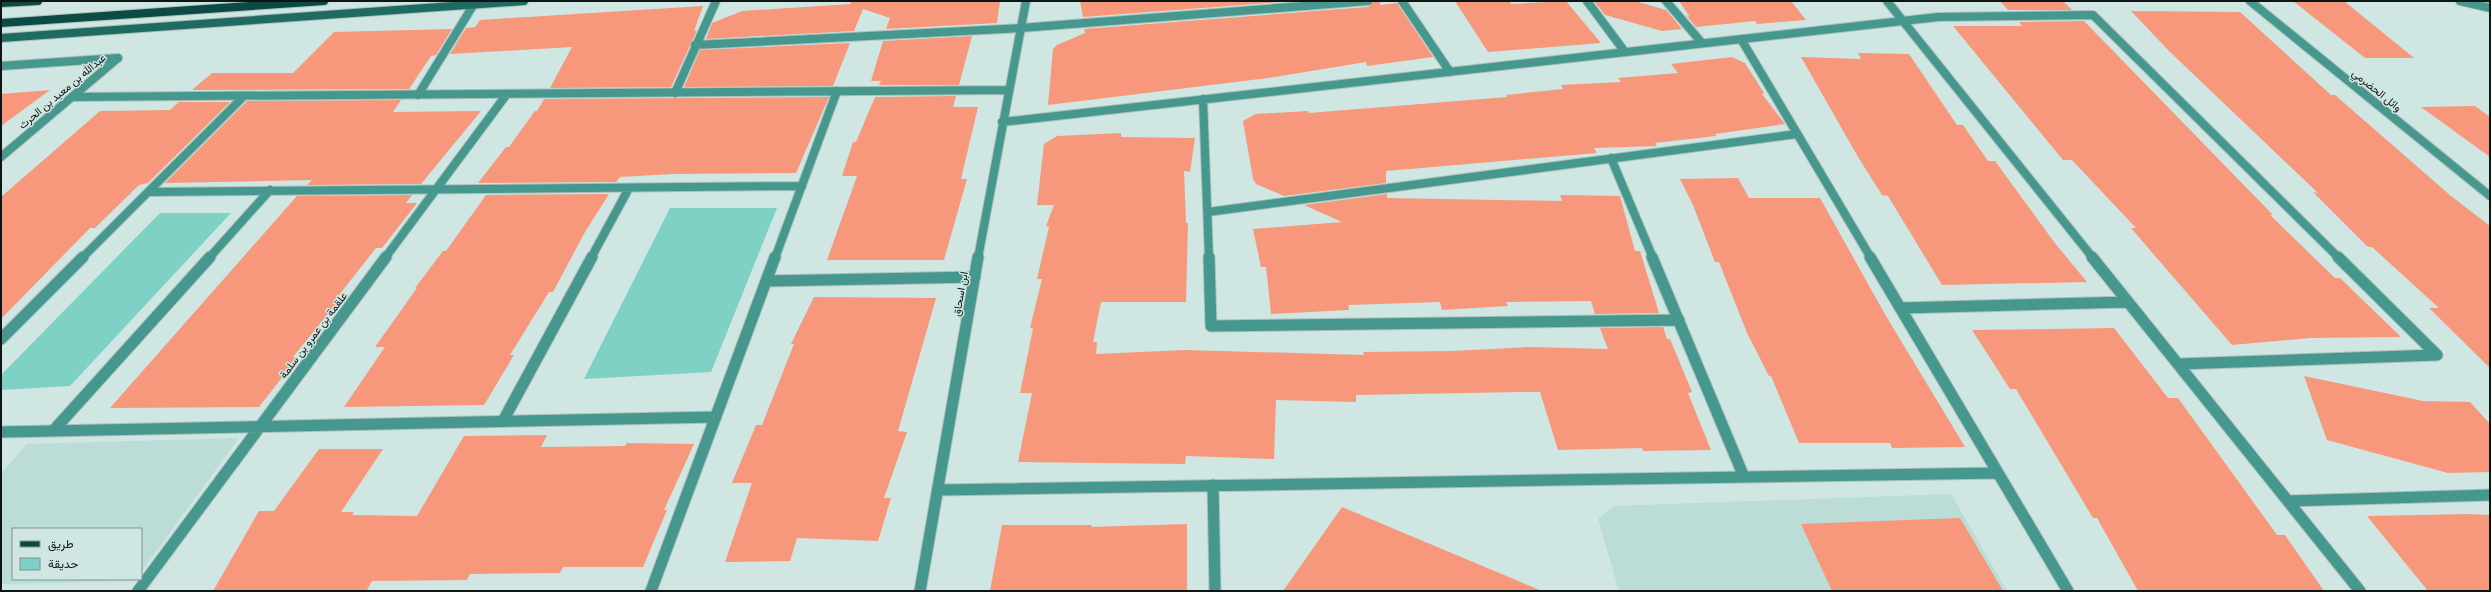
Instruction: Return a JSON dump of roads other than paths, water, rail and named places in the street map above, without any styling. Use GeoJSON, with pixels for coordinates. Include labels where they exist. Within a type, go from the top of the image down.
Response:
{"type":"FeatureCollection","features":[{"type":"Feature","properties":{"kind":"main road"},"geometry":{"type":"LineString","coordinates":[[1,3],[38,1]]}},
{"type":"Feature","properties":{"kind":"main road"},"geometry":{"type":"LineString","coordinates":[[1,23],[324,1]]}},
{"type":"Feature","properties":{"kind":"main road"},"geometry":{"type":"LineString","coordinates":[[1,38],[524,1]]}},
{"type":"Feature","properties":{"kind":"street"},"geometry":{"type":"LineString","coordinates":[[675,93],[716,1]]}},
{"type":"Feature","properties":{"kind":"street","name":"ابن اسحاق"},"geometry":{"type":"LineString","coordinates":[[920,591],[1002,122],[1026,1]]}},
{"type":"Feature","properties":{"kind":"street"},"geometry":{"type":"LineString","coordinates":[[696,45],[1021,28],[1368,1]]}},
{"type":"Feature","properties":{"kind":"street"},"geometry":{"type":"LineString","coordinates":[[1402,1],[1450,72]]}},
{"type":"Feature","properties":{"kind":"street"},"geometry":{"type":"LineString","coordinates":[[1587,1],[1625,52]]}},
{"type":"Feature","properties":{"kind":"street"},"geometry":{"type":"LineString","coordinates":[[1666,1],[1702,43]]}},
{"type":"Feature","properties":{"kind":"street"},"geometry":{"type":"LineString","coordinates":[[1887,1],[2360,591]]}},
{"type":"Feature","properties":{"kind":"street","name":"وائل الحضرمي"},"geometry":{"type":"LineString","coordinates":[[2250,1],[2490,196]]}},
{"type":"Feature","properties":{"kind":"street"},"geometry":{"type":"LineString","coordinates":[[2460,1],[2490,8]]}},
{"type":"Feature","properties":{"kind":"street"},"geometry":{"type":"LineString","coordinates":[[418,95],[474,4]]}},
{"type":"Feature","properties":{"kind":"street"},"geometry":{"type":"LineString","coordinates":[[1002,122],[1938,17],[2093,15],[2437,355],[2178,364]]}},
{"type":"Feature","properties":{"kind":"street"},"geometry":{"type":"LineString","coordinates":[[1741,39],[2068,591]]}},
{"type":"Feature","properties":{"kind":"street","name":"عبدالله بن معبد بن الحرث"},"geometry":{"type":"LineString","coordinates":[[1,66],[118,58],[1,157]]}},
{"type":"Feature","properties":{"kind":"street"},"geometry":{"type":"LineString","coordinates":[[72,97],[1008,90]]}},
{"type":"Feature","properties":{"kind":"street"},"geometry":{"type":"LineString","coordinates":[[651,591],[837,91]]}},
{"type":"Feature","properties":{"kind":"street","name":"علقمة بن عمرو بن سلمة"},"geometry":{"type":"LineString","coordinates":[[138,591],[507,94]]}},
{"type":"Feature","properties":{"kind":"street"},"geometry":{"type":"LineString","coordinates":[[1,339],[244,96]]}},
{"type":"Feature","properties":{"kind":"street"},"geometry":{"type":"LineString","coordinates":[[1204,99],[1210,326],[1679,320]]}},
{"type":"Feature","properties":{"kind":"street"},"geometry":{"type":"LineString","coordinates":[[1208,212],[1797,134]]}},
{"type":"Feature","properties":{"kind":"street"},"geometry":{"type":"LineString","coordinates":[[1611,158],[1744,477]]}},
{"type":"Feature","properties":{"kind":"street"},"geometry":{"type":"LineString","coordinates":[[149,192],[802,186]]}},
{"type":"Feature","properties":{"kind":"street"},"geometry":{"type":"LineString","coordinates":[[503,421],[629,188]]}},
{"type":"Feature","properties":{"kind":"street"},"geometry":{"type":"LineString","coordinates":[[53,431],[270,190]]}},
{"type":"Feature","properties":{"kind":"street"},"geometry":{"type":"LineString","coordinates":[[767,281],[975,277]]}},
{"type":"Feature","properties":{"kind":"street"},"geometry":{"type":"LineString","coordinates":[[1901,308],[2127,302]]}},
{"type":"Feature","properties":{"kind":"street"},"geometry":{"type":"LineString","coordinates":[[1,432],[716,417]]}},
{"type":"Feature","properties":{"kind":"street"},"geometry":{"type":"LineString","coordinates":[[938,490],[1998,473]]}},
{"type":"Feature","properties":{"kind":"street"},"geometry":{"type":"LineString","coordinates":[[1213,485],[1215,591]]}},
{"type":"Feature","properties":{"kind":"street"},"geometry":{"type":"LineString","coordinates":[[2288,502],[2490,495]]}}]}
